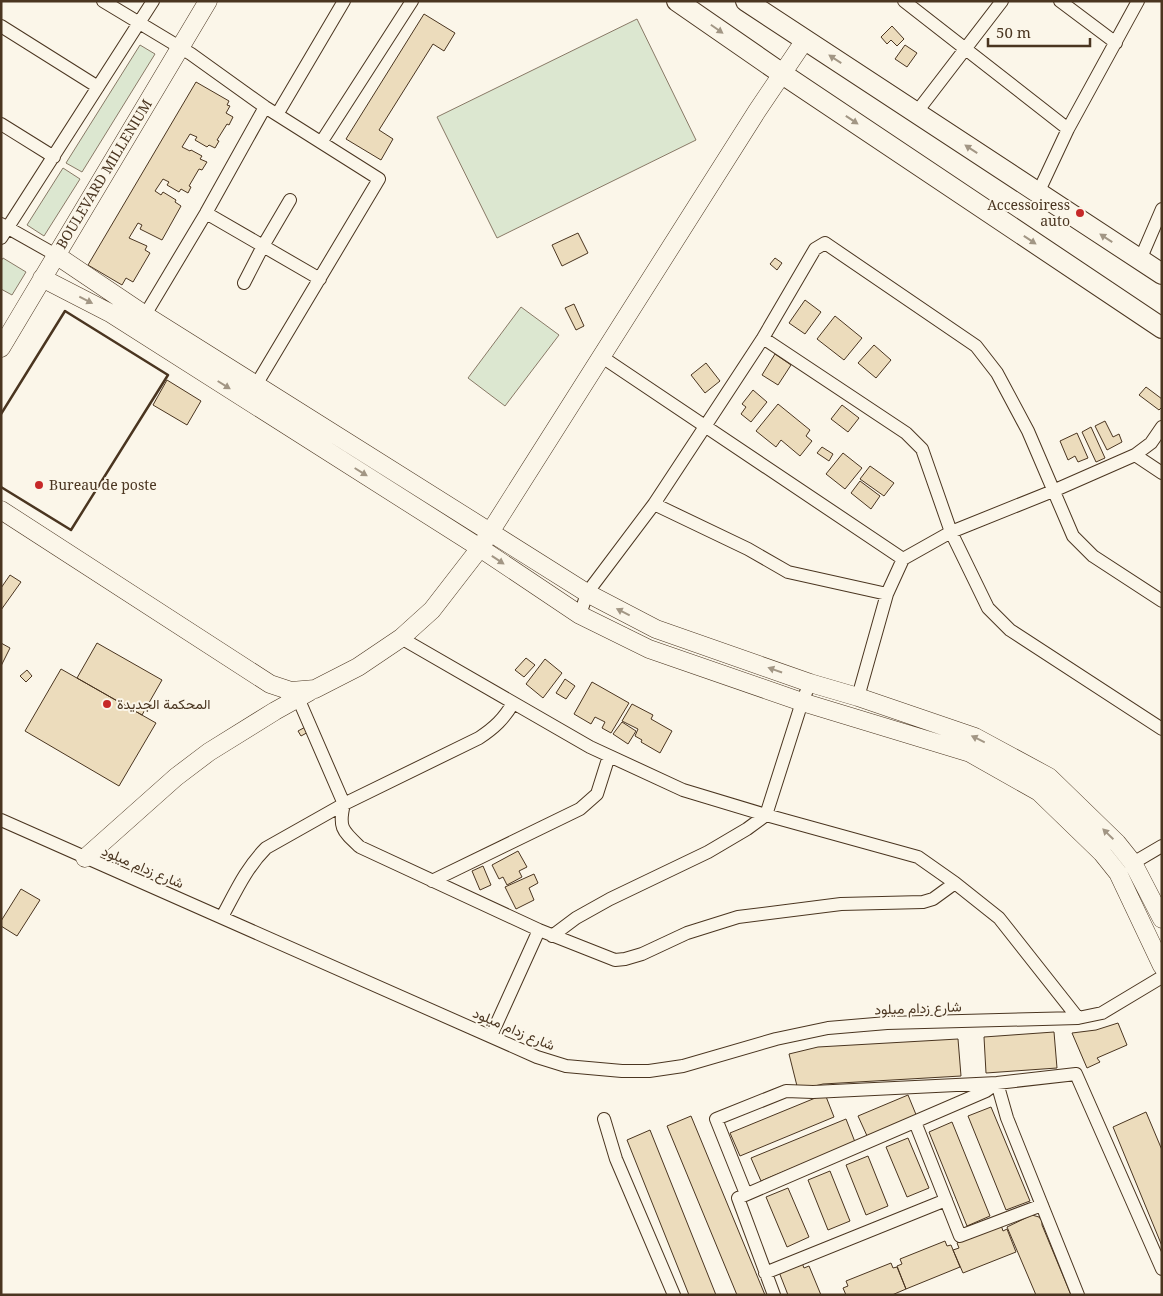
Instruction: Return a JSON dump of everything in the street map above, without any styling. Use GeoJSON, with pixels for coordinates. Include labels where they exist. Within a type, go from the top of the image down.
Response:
{"type":"FeatureCollection","features":[{"type":"Feature","properties":{"kind":"main road","name":"BOULEVARD MILLENIUM"},"geometry":{"type":"LineString","coordinates":[[1,348],[208,1]]}},
{"type":"Feature","properties":{"kind":"main road"},"geometry":{"type":"LineString","coordinates":[[677,1],[1162,328]]}},
{"type":"Feature","properties":{"kind":"main road"},"geometry":{"type":"LineString","coordinates":[[746,1],[1162,274]]}},
{"type":"Feature","properties":{"kind":"main road"},"geometry":{"type":"LineString","coordinates":[[85,858],[176,777],[209,752],[298,698],[358,667],[401,638],[432,610],[484,540],[782,73],[805,40]]}},
{"type":"Feature","properties":{"kind":"main road"},"geometry":{"type":"LineString","coordinates":[[56,255],[145,315],[256,385],[484,540],[580,615],[649,649],[802,702],[970,753],[1039,792],[1102,853],[1118,873],[1162,966]]}},
{"type":"Feature","properties":{"kind":"main road"},"geometry":{"type":"LineString","coordinates":[[42,278],[110,313],[484,540],[656,629],[810,683],[858,697],[974,737],[1049,777],[1117,843],[1133,863],[1162,919]]}},
{"type":"Feature","properties":{"kind":"main road"},"geometry":{"type":"LineString","coordinates":[[1,510],[270,684],[291,691],[315,689]]}},
{"type":"Feature","properties":{"kind":"street"},"geometry":{"type":"LineString","coordinates":[[103,1],[180,47],[265,107],[278,113],[379,178],[256,385]]}},
{"type":"Feature","properties":{"kind":"street"},"geometry":{"type":"LineString","coordinates":[[56,255],[3,230],[54,157],[153,1]]}},
{"type":"Feature","properties":{"kind":"street"},"geometry":{"type":"LineString","coordinates":[[278,113],[344,1]]}},
{"type":"Feature","properties":{"kind":"street"},"geometry":{"type":"LineString","coordinates":[[322,141],[412,1]]}},
{"type":"Feature","properties":{"kind":"street"},"geometry":{"type":"LineString","coordinates":[[904,1],[1068,129]]}},
{"type":"Feature","properties":{"kind":"street"},"geometry":{"type":"LineString","coordinates":[[916,112],[1002,1]]}},
{"type":"Feature","properties":{"kind":"street"},"geometry":{"type":"LineString","coordinates":[[1060,1],[1116,43]]}},
{"type":"Feature","properties":{"kind":"street"},"geometry":{"type":"LineString","coordinates":[[1038,192],[1068,129],[1138,1]]}},
{"type":"Feature","properties":{"kind":"street"},"geometry":{"type":"LineString","coordinates":[[1,26],[98,87]]}},
{"type":"Feature","properties":{"kind":"street"},"geometry":{"type":"LineString","coordinates":[[145,315],[206,213],[265,107]]}},
{"type":"Feature","properties":{"kind":"street"},"geometry":{"type":"LineString","coordinates":[[1,124],[54,157]]}},
{"type":"Feature","properties":{"kind":"street"},"geometry":{"type":"LineString","coordinates":[[244,283],[290,200]]}},
{"type":"Feature","properties":{"kind":"street"},"geometry":{"type":"LineString","coordinates":[[1140,260],[1162,210]]}},
{"type":"Feature","properties":{"kind":"street"},"geometry":{"type":"LineString","coordinates":[[206,213],[320,278]]}},
{"type":"Feature","properties":{"kind":"street"},"geometry":{"type":"LineString","coordinates":[[580,615],[587,593],[654,504],[706,426],[763,338],[815,249],[826,243],[976,346],[998,373],[1028,431],[1073,536],[1094,556],[1162,601]]}},
{"type":"Feature","properties":{"kind":"street"},"geometry":{"type":"LineString","coordinates":[[763,338],[906,433],[922,449],[951,532],[988,608],[1010,630],[1162,729]]}},
{"type":"Feature","properties":{"kind":"street"},"geometry":{"type":"LineString","coordinates":[[602,357],[903,559]]}},
{"type":"Feature","properties":{"kind":"street"},"geometry":{"type":"LineString","coordinates":[[858,697],[887,594],[903,559],[951,532],[1053,491],[1134,455],[1151,443],[1162,427]]}},
{"type":"Feature","properties":{"kind":"street"},"geometry":{"type":"LineString","coordinates":[[1134,455],[1162,473]]}},
{"type":"Feature","properties":{"kind":"street"},"geometry":{"type":"LineString","coordinates":[[654,504],[748,549],[788,572],[887,594]]}},
{"type":"Feature","properties":{"kind":"street"},"geometry":{"type":"LineString","coordinates":[[401,638],[590,747],[683,790],[918,857],[999,918],[1078,1018]]}},
{"type":"Feature","properties":{"kind":"street"},"geometry":{"type":"LineString","coordinates":[[552,936],[576,918],[618,895],[708,852],[747,829],[766,815],[802,702],[810,683]]}},
{"type":"Feature","properties":{"kind":"street"},"geometry":{"type":"LineString","coordinates":[[298,698],[344,804],[340,823],[360,847],[552,936],[615,960],[642,954],[687,933],[738,917],[825,906],[923,902],[933,899],[955,883]]}},
{"type":"Feature","properties":{"kind":"street"},"geometry":{"type":"LineString","coordinates":[[222,917],[246,872],[266,848],[344,804],[479,738],[496,727],[513,703]]}},
{"type":"Feature","properties":{"kind":"street"},"geometry":{"type":"LineString","coordinates":[[432,880],[580,809],[597,794],[609,756]]}},
{"type":"Feature","properties":{"kind":"street","name":"شارع زدام ميلود"},"geometry":{"type":"LineString","coordinates":[[1,820],[536,1057],[566,1066],[622,1071],[649,1071],[683,1066],[776,1039],[828,1028],[887,1023],[1078,1018],[1102,1013],[1162,977]]}},
{"type":"Feature","properties":{"kind":"street"},"geometry":{"type":"LineString","coordinates":[[1133,863],[1162,846]]}},
{"type":"Feature","properties":{"kind":"street"},"geometry":{"type":"LineString","coordinates":[[491,1036],[539,930]]}},
{"type":"Feature","properties":{"kind":"street"},"geometry":{"type":"LineString","coordinates":[[746,1194],[716,1119],[786,1092],[997,1083],[1076,1074],[1162,1269]]}},
{"type":"Feature","properties":{"kind":"street"},"geometry":{"type":"LineString","coordinates":[[774,1295],[738,1198],[986,1091],[997,1083]]}},
{"type":"Feature","properties":{"kind":"street"},"geometry":{"type":"LineString","coordinates":[[997,1083],[1007,1118],[1078,1295]]}},
{"type":"Feature","properties":{"kind":"street"},"geometry":{"type":"LineString","coordinates":[[604,1119],[616,1158],[674,1295]]}},
{"type":"Feature","properties":{"kind":"street"},"geometry":{"type":"LineString","coordinates":[[915,1122],[960,1236],[1042,1205]]}},
{"type":"Feature","properties":{"kind":"street"},"geometry":{"type":"LineString","coordinates":[[765,1273],[946,1200]]}},
{"type":"Feature","properties":{"kind":"green space"},"geometry":{"type":"Polygon","coordinates":[[[637,19],[696,140],[497,238],[437,117],[637,19]]]}},
{"type":"Feature","properties":{"kind":"green space"},"geometry":{"type":"Polygon","coordinates":[[[140,45],[155,54],[82,172],[66,163],[140,45]]]}},
{"type":"Feature","properties":{"kind":"green space"},"geometry":{"type":"Polygon","coordinates":[[[63,168],[80,179],[44,236],[27,225],[63,168]]]}},
{"type":"Feature","properties":{"kind":"green space"},"geometry":{"type":"Polygon","coordinates":[[[3,258],[26,272],[12,295],[1,289],[1,261],[3,258]]]}},
{"type":"Feature","properties":{"kind":"green space"},"geometry":{"type":"Polygon","coordinates":[[[521,307],[559,335],[505,406],[468,378],[521,307]]]}},
{"type":"Feature","properties":{"kind":"building"},"geometry":{"type":"Polygon","coordinates":[[[424,14],[455,33],[444,51],[433,44],[379,130],[393,139],[381,160],[346,139],[424,14]]]}},
{"type":"Feature","properties":{"kind":"building"},"geometry":{"type":"Polygon","coordinates":[[[892,26],[904,39],[897,46],[891,40],[887,44],[881,37],[892,26]]]}},
{"type":"Feature","properties":{"kind":"building"},"geometry":{"type":"Polygon","coordinates":[[[905,45],[917,53],[907,67],[895,59],[905,45]]]}},
{"type":"Feature","properties":{"kind":"building"},"geometry":{"type":"Polygon","coordinates":[[[196,82],[229,101],[227,105],[230,106],[226,113],[233,117],[217,140],[219,141],[215,148],[209,145],[207,147],[195,140],[197,137],[190,134],[182,147],[202,156],[200,159],[207,162],[202,170],[199,169],[189,186],[191,187],[188,193],[181,189],[179,192],[167,185],[169,182],[163,179],[155,191],[161,195],[163,192],[176,200],[175,202],[181,206],[162,240],[140,229],[142,225],[138,223],[129,238],[147,246],[145,250],[150,253],[133,282],[126,278],[122,285],[88,265],[196,82]]]}},
{"type":"Feature","properties":{"kind":"building"},"geometry":{"type":"Polygon","coordinates":[[[578,233],[588,253],[562,266],[552,245],[578,233]]]}},
{"type":"Feature","properties":{"kind":"building"},"geometry":{"type":"Polygon","coordinates":[[[775,258],[782,263],[777,270],[770,264],[775,258]]]}},
{"type":"Feature","properties":{"kind":"building"},"geometry":{"type":"Polygon","coordinates":[[[805,300],[821,312],[805,334],[789,323],[805,300]]]}},
{"type":"Feature","properties":{"kind":"building"},"geometry":{"type":"Polygon","coordinates":[[[574,304],[584,326],[576,330],[565,308],[574,304]]]}},
{"type":"Feature","properties":{"kind":"building"},"geometry":{"type":"Polygon","coordinates":[[[835,316],[862,338],[844,360],[817,339],[835,316]]]}},
{"type":"Feature","properties":{"kind":"building"},"geometry":{"type":"Polygon","coordinates":[[[874,345],[891,360],[876,378],[858,363],[874,345]]]}},
{"type":"Feature","properties":{"kind":"building"},"geometry":{"type":"Polygon","coordinates":[[[775,354],[791,365],[778,385],[762,375],[775,354]]]}},
{"type":"Feature","properties":{"kind":"building"},"geometry":{"type":"Polygon","coordinates":[[[706,363],[720,381],[705,393],[691,375],[706,363]]]}},
{"type":"Feature","properties":{"kind":"building"},"geometry":{"type":"Polygon","coordinates":[[[167,380],[201,401],[187,425],[153,405],[167,380]]]}},
{"type":"Feature","properties":{"kind":"building"},"geometry":{"type":"Polygon","coordinates":[[[1146,387],[1162,399],[1162,407],[1159,410],[1139,395],[1146,387]]]}},
{"type":"Feature","properties":{"kind":"building"},"geometry":{"type":"Polygon","coordinates":[[[753,390],[767,402],[751,422],[741,414],[746,407],[742,404],[753,390]]]}},
{"type":"Feature","properties":{"kind":"building"},"geometry":{"type":"Polygon","coordinates":[[[778,404],[810,430],[806,436],[812,441],[800,456],[781,440],[776,447],[756,431],[778,404]]]}},
{"type":"Feature","properties":{"kind":"building"},"geometry":{"type":"Polygon","coordinates":[[[842,405],[859,418],[848,432],[831,419],[842,405]]]}},
{"type":"Feature","properties":{"kind":"building"},"geometry":{"type":"Polygon","coordinates":[[[1105,421],[1113,437],[1119,434],[1122,442],[1107,450],[1095,426],[1105,421]]]}},
{"type":"Feature","properties":{"kind":"building"},"geometry":{"type":"Polygon","coordinates":[[[1091,427],[1105,458],[1096,462],[1082,432],[1091,427]]]}},
{"type":"Feature","properties":{"kind":"building"},"geometry":{"type":"Polygon","coordinates":[[[1077,433],[1088,458],[1078,462],[1075,456],[1068,460],[1060,441],[1077,433]]]}},
{"type":"Feature","properties":{"kind":"building"},"geometry":{"type":"Polygon","coordinates":[[[822,447],[833,454],[829,461],[817,453],[822,447]]]}},
{"type":"Feature","properties":{"kind":"building"},"geometry":{"type":"Polygon","coordinates":[[[843,453],[862,468],[845,489],[826,474],[843,453]]]}},
{"type":"Feature","properties":{"kind":"building"},"geometry":{"type":"Polygon","coordinates":[[[870,466],[894,483],[884,496],[860,479],[870,466]]]}},
{"type":"Feature","properties":{"kind":"building"},"geometry":{"type":"Polygon","coordinates":[[[860,481],[880,496],[871,509],[851,493],[860,481]]]}},
{"type":"Feature","properties":{"kind":"building"},"geometry":{"type":"Polygon","coordinates":[[[10,575],[21,582],[1,610],[1,588],[10,575]]]}},
{"type":"Feature","properties":{"kind":"building"},"geometry":{"type":"Polygon","coordinates":[[[1,643],[10,648],[1,666],[1,643]]]}},
{"type":"Feature","properties":{"kind":"building"},"geometry":{"type":"Polygon","coordinates":[[[97,643],[162,680],[142,715],[77,678],[97,643]]]}},
{"type":"Feature","properties":{"kind":"building"},"geometry":{"type":"Polygon","coordinates":[[[526,658],[535,665],[524,677],[515,670],[526,658]]]}},
{"type":"Feature","properties":{"kind":"building"},"geometry":{"type":"Polygon","coordinates":[[[545,659],[562,673],[543,698],[526,684],[545,659]]]}},
{"type":"Feature","properties":{"kind":"building"},"geometry":{"type":"Polygon","coordinates":[[[61,669],[156,723],[119,786],[25,731],[61,669]]]}},
{"type":"Feature","properties":{"kind":"building"},"geometry":{"type":"Polygon","coordinates":[[[27,670],[32,676],[26,682],[20,676],[27,670]]]}},
{"type":"Feature","properties":{"kind":"building"},"geometry":{"type":"Polygon","coordinates":[[[565,679],[575,686],[566,699],[556,693],[565,679]]]}},
{"type":"Feature","properties":{"kind":"building"},"geometry":{"type":"Polygon","coordinates":[[[592,682],[629,703],[611,733],[602,728],[605,722],[595,717],[591,724],[574,714],[592,682]]]}},
{"type":"Feature","properties":{"kind":"building"},"geometry":{"type":"Polygon","coordinates":[[[632,704],[653,715],[651,719],[672,731],[660,753],[641,742],[642,740],[635,736],[638,729],[622,721],[632,704]]]}},
{"type":"Feature","properties":{"kind":"building"},"geometry":{"type":"Polygon","coordinates":[[[622,722],[636,731],[628,744],[613,734],[622,722]]]}},
{"type":"Feature","properties":{"kind":"building"},"geometry":{"type":"Polygon","coordinates":[[[309,725],[312,730],[301,736],[298,731],[309,725]]]}},
{"type":"Feature","properties":{"kind":"building"},"geometry":{"type":"Polygon","coordinates":[[[518,851],[527,867],[519,871],[522,877],[507,885],[503,877],[499,879],[492,865],[518,851]]]}},
{"type":"Feature","properties":{"kind":"building"},"geometry":{"type":"Polygon","coordinates":[[[483,866],[491,885],[480,890],[472,871],[483,866]]]}},
{"type":"Feature","properties":{"kind":"building"},"geometry":{"type":"Polygon","coordinates":[[[534,874],[538,883],[529,888],[534,900],[516,909],[505,887],[534,874]]]}},
{"type":"Feature","properties":{"kind":"building"},"geometry":{"type":"Polygon","coordinates":[[[21,889],[40,900],[17,936],[1,926],[1,921],[21,889]]]}},
{"type":"Feature","properties":{"kind":"building"},"geometry":{"type":"Polygon","coordinates":[[[1118,1023],[1127,1045],[1097,1058],[1100,1062],[1087,1068],[1072,1033],[1096,1030],[1118,1023]]]}},
{"type":"Feature","properties":{"kind":"building"},"geometry":{"type":"Polygon","coordinates":[[[1054,1032],[1057,1068],[986,1073],[984,1037],[1054,1032]]]}},
{"type":"Feature","properties":{"kind":"building"},"geometry":{"type":"Polygon","coordinates":[[[958,1039],[961,1076],[823,1084],[798,1090],[789,1054],[818,1047],[958,1039]]]}},
{"type":"Feature","properties":{"kind":"building"},"geometry":{"type":"Polygon","coordinates":[[[825,1094],[834,1117],[740,1156],[730,1133],[825,1094]]]}},
{"type":"Feature","properties":{"kind":"building"},"geometry":{"type":"Polygon","coordinates":[[[908,1095],[917,1117],[868,1138],[858,1116],[908,1095]]]}},
{"type":"Feature","properties":{"kind":"building"},"geometry":{"type":"Polygon","coordinates":[[[991,1107],[1030,1201],[1006,1210],[968,1116],[991,1107]]]}},
{"type":"Feature","properties":{"kind":"building"},"geometry":{"type":"Polygon","coordinates":[[[1146,1112],[1162,1150],[1162,1246],[1113,1127],[1146,1112]]]}},
{"type":"Feature","properties":{"kind":"building"},"geometry":{"type":"Polygon","coordinates":[[[691,1116],[765,1295],[737,1295],[667,1126],[691,1116]]]}},
{"type":"Feature","properties":{"kind":"building"},"geometry":{"type":"Polygon","coordinates":[[[846,1119],[855,1142],[761,1181],[751,1158],[846,1119]]]}},
{"type":"Feature","properties":{"kind":"building"},"geometry":{"type":"Polygon","coordinates":[[[952,1122],[990,1216],[967,1226],[929,1132],[952,1122]]]}},
{"type":"Feature","properties":{"kind":"building"},"geometry":{"type":"Polygon","coordinates":[[[650,1130],[716,1295],[689,1295],[627,1140],[650,1130]]]}},
{"type":"Feature","properties":{"kind":"building"},"geometry":{"type":"Polygon","coordinates":[[[908,1138],[929,1188],[907,1197],[886,1147],[908,1138]]]}},
{"type":"Feature","properties":{"kind":"building"},"geometry":{"type":"Polygon","coordinates":[[[868,1156],[888,1206],[866,1215],[846,1165],[868,1156]]]}},
{"type":"Feature","properties":{"kind":"building"},"geometry":{"type":"Polygon","coordinates":[[[830,1171],[850,1221],[828,1230],[808,1180],[830,1171]]]}},
{"type":"Feature","properties":{"kind":"building"},"geometry":{"type":"Polygon","coordinates":[[[788,1188],[809,1237],[787,1247],[766,1197],[788,1188]]]}},
{"type":"Feature","properties":{"kind":"building"},"geometry":{"type":"Polygon","coordinates":[[[1032,1215],[1039,1217],[1042,1221],[1071,1295],[1036,1295],[1007,1227],[1032,1215]]]}},
{"type":"Feature","properties":{"kind":"building"},"geometry":{"type":"Polygon","coordinates":[[[1001,1225],[1003,1231],[1007,1229],[1016,1252],[963,1273],[953,1250],[959,1248],[957,1243],[1001,1225]]]}},
{"type":"Feature","properties":{"kind":"building"},"geometry":{"type":"Polygon","coordinates":[[[945,1241],[947,1246],[951,1245],[960,1267],[906,1289],[897,1266],[902,1264],[900,1259],[945,1241]]]}},
{"type":"Feature","properties":{"kind":"building"},"geometry":{"type":"Polygon","coordinates":[[[802,1263],[804,1268],[809,1266],[821,1295],[788,1295],[779,1272],[802,1263]]]}},
{"type":"Feature","properties":{"kind":"building"},"geometry":{"type":"Polygon","coordinates":[[[891,1263],[893,1268],[897,1267],[906,1289],[892,1295],[846,1295],[843,1288],[848,1286],[846,1281],[891,1263]]]}},
{"type":"Feature","properties":{"kind":"wall"},"geometry":{"type":"LineString","coordinates":[[1,414],[65,311],[168,375],[71,530],[1,487]]}},
{"type":"Feature","properties":{"kind":"place","name":"Accessoiress auto"},"geometry":{"type":"Point","coordinates":[1080,213]}},
{"type":"Feature","properties":{"kind":"place","name":"Bureau de poste"},"geometry":{"type":"Point","coordinates":[39,485]}},
{"type":"Feature","properties":{"kind":"place","name":"المحكمة الجديدة"},"geometry":{"type":"Point","coordinates":[107,704]}}]}
